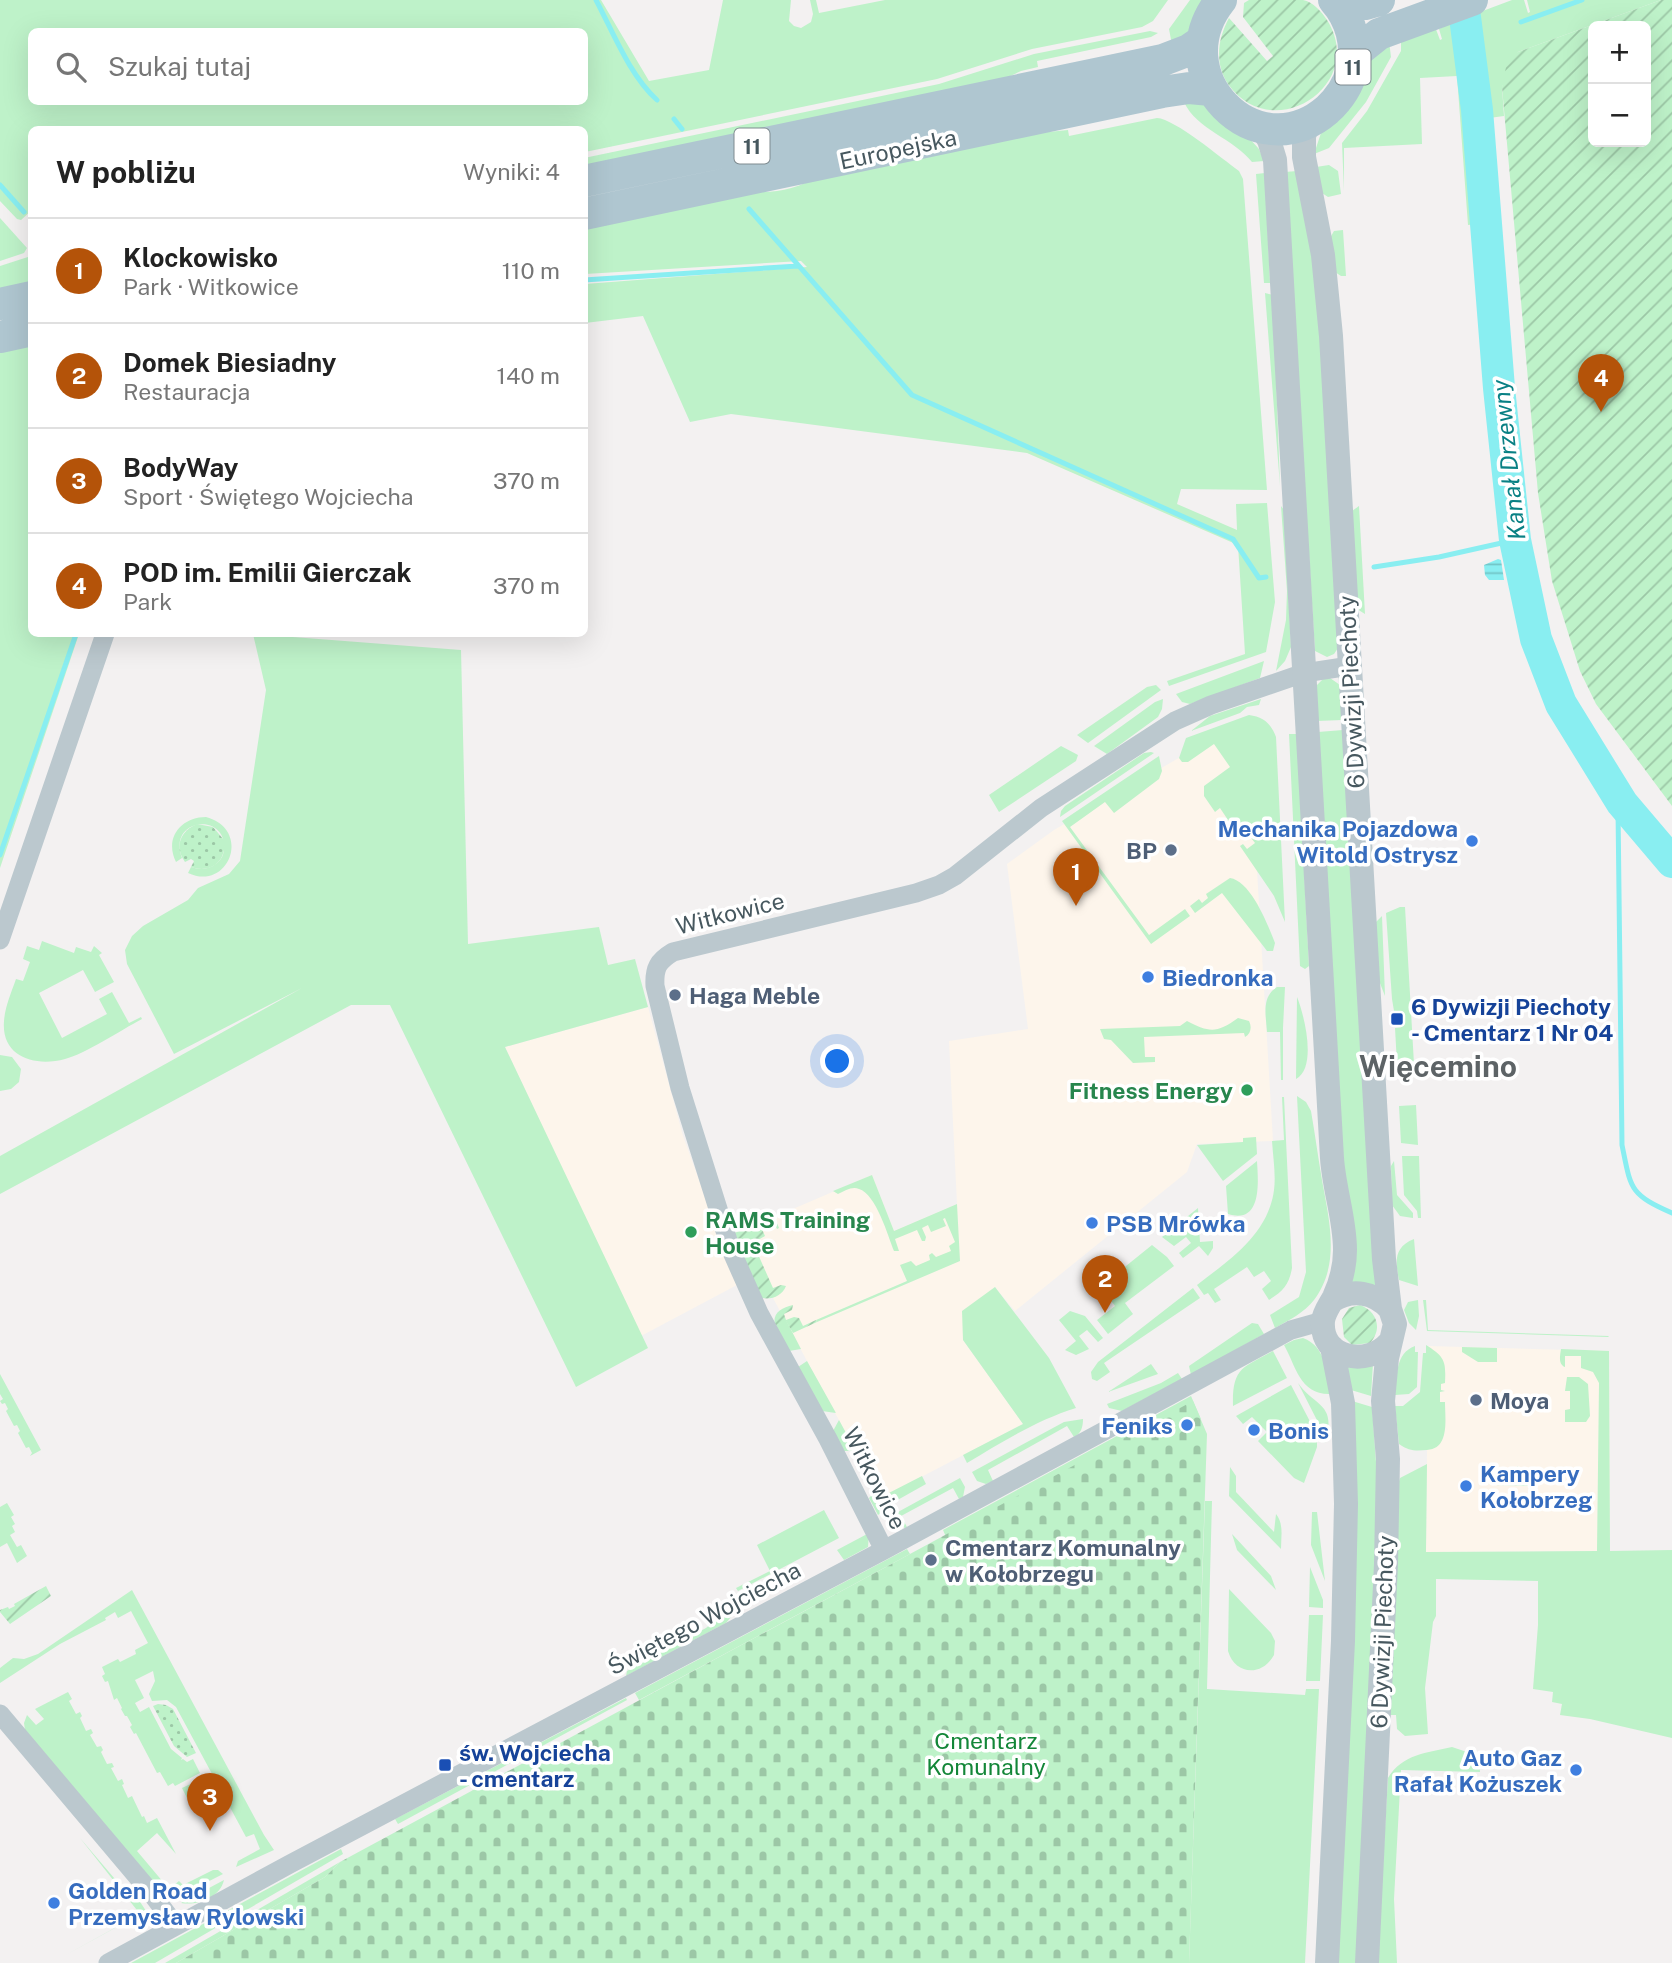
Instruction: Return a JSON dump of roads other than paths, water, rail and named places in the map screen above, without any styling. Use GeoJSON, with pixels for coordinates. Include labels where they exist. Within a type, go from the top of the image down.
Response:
{"type":"FeatureCollection","features":[{"type":"Feature","properties":{"kind":"main road","name":"11"},"geometry":{"type":"LineString","coordinates":[[1221,0],[1209,16],[1202,41],[1202,66],[1211,90],[1232,113],[1260,126],[1285,128],[1322,114],[1340,96],[1349,78],[1354,54],[1349,23],[1336,2]]}},
{"type":"Feature","properties":{"kind":"main road","name":"11"},"geometry":{"type":"LineString","coordinates":[[1336,2],[1365,5],[1379,0]]}},
{"type":"Feature","properties":{"kind":"main road","name":"11"},"geometry":{"type":"LineString","coordinates":[[1354,54],[1379,34],[1472,0]]}},
{"type":"Feature","properties":{"kind":"main road","name":"Europejska"},"geometry":{"type":"LineString","coordinates":[[588,180],[1163,60],[1189,50],[1202,41]]}},
{"type":"Feature","properties":{"kind":"main road","name":"Europejska"},"geometry":{"type":"LineString","coordinates":[[588,213],[1163,92],[1189,88],[1211,90]]}},
{"type":"Feature","properties":{"kind":"main road"},"geometry":{"type":"LineString","coordinates":[[0,304],[28,298]]}},
{"type":"Feature","properties":{"kind":"main road"},"geometry":{"type":"LineString","coordinates":[[0,337],[28,331]]}},
{"type":"Feature","properties":{"kind":"street","name":"6 Dywizji Piechoty"},"geometry":{"type":"LineString","coordinates":[[1309,121],[1303,147],[1327,282],[1339,446],[1384,1259],[1390,1309],[1395,1324],[1389,1343],[1384,1401],[1388,1459],[1386,1564],[1367,1963]]}},
{"type":"Feature","properties":{"kind":"street","name":"6 Dywizji Piechoty"},"geometry":{"type":"LineString","coordinates":[[1260,126],[1269,139],[1275,160],[1332,1158],[1345,1251],[1342,1275],[1328,1311],[1325,1335],[1332,1347],[1343,1403],[1346,1504],[1343,1642],[1326,1963]]}},
{"type":"Feature","properties":{"kind":"street"},"geometry":{"type":"LineString","coordinates":[[0,940],[104,637]]}},
{"type":"Feature","properties":{"kind":"street"},"geometry":{"type":"LineString","coordinates":[[1304,673],[1350,666]]}},
{"type":"Feature","properties":{"kind":"street","name":"Witkowice"},"geometry":{"type":"LineString","coordinates":[[884,1550],[760,1313],[731,1250],[680,1088],[655,986],[654,971],[660,960],[673,952],[916,893],[939,885],[955,876],[1041,808],[1175,721],[1211,705],[1304,673]]}},
{"type":"Feature","properties":{"kind":"street"},"geometry":{"type":"LineString","coordinates":[[1328,1311],[1347,1294],[1363,1293],[1378,1298],[1390,1309]]}},
{"type":"Feature","properties":{"kind":"street","name":"Świętego Wojciecha"},"geometry":{"type":"LineString","coordinates":[[108,1963],[1328,1311]]}},
{"type":"Feature","properties":{"kind":"street"},"geometry":{"type":"LineString","coordinates":[[1332,1347],[1348,1357],[1357,1358],[1378,1353],[1389,1343]]}},
{"type":"Feature","properties":{"kind":"street"},"geometry":{"type":"LineString","coordinates":[[0,1714],[176,1926]]}},
{"type":"Feature","properties":{"kind":"water"},"geometry":{"type":"Polygon","coordinates":[[[1501,560],[1504,580],[1489,580],[1485,575],[1484,565],[1501,560]]]}},
{"type":"Feature","properties":{"kind":"waterway"},"geometry":{"type":"LineString","coordinates":[[596,0],[630,66],[657,100]]}},
{"type":"Feature","properties":{"kind":"waterway"},"geometry":{"type":"LineString","coordinates":[[1521,22],[1582,0]]}},
{"type":"Feature","properties":{"kind":"waterway","name":"Kanał Drzewny"},"geometry":{"type":"LineString","coordinates":[[1465,17],[1477,110],[1499,388],[1515,540],[1536,639],[1561,704],[1622,803],[1672,862]]}},
{"type":"Feature","properties":{"kind":"waterway"},"geometry":{"type":"LineString","coordinates":[[674,119],[682,129]]}},
{"type":"Feature","properties":{"kind":"waterway"},"geometry":{"type":"LineString","coordinates":[[0,185],[24,212]]}},
{"type":"Feature","properties":{"kind":"waterway"},"geometry":{"type":"LineString","coordinates":[[749,209],[912,395],[1233,539],[1259,578],[1266,577]]}},
{"type":"Feature","properties":{"kind":"waterway"},"geometry":{"type":"LineString","coordinates":[[588,280],[798,266]]}},
{"type":"Feature","properties":{"kind":"waterway"},"geometry":{"type":"LineString","coordinates":[[1374,567],[1439,557],[1515,540]]}},
{"type":"Feature","properties":{"kind":"waterway"},"geometry":{"type":"LineString","coordinates":[[0,855],[75,637]]}},
{"type":"Feature","properties":{"kind":"waterway"},"geometry":{"type":"LineString","coordinates":[[1622,803],[1618,809],[1622,1145],[1634,1188],[1647,1201],[1672,1213]]}},
{"type":"Feature","properties":{"kind":"place","name":"POD im. Emilii Gierczak"},"geometry":{"type":"Point","coordinates":[1601,412]}},
{"type":"Feature","properties":{"kind":"place","name":"Mechanika Pojazdowa Witold Ostrysz"},"geometry":{"type":"Point","coordinates":[1472,841]}},
{"type":"Feature","properties":{"kind":"place","name":"BP"},"geometry":{"type":"Point","coordinates":[1171,850]}},
{"type":"Feature","properties":{"kind":"place","name":"Klockowisko"},"geometry":{"type":"Point","coordinates":[1076,906]}},
{"type":"Feature","properties":{"kind":"place","name":"Biedronka"},"geometry":{"type":"Point","coordinates":[1148,977]}},
{"type":"Feature","properties":{"kind":"place","name":"Haga Meble"},"geometry":{"type":"Point","coordinates":[675,995]}},
{"type":"Feature","properties":{"kind":"place","name":"6 Dywizji Piechoty - Cmentarz 1 Nr 04"},"geometry":{"type":"Point","coordinates":[1397,1019]}},
{"type":"Feature","properties":{"kind":"place","name":"Fitness Energy"},"geometry":{"type":"Point","coordinates":[1247,1090]}},
{"type":"Feature","properties":{"kind":"place","name":"PSB Mrówka"},"geometry":{"type":"Point","coordinates":[1092,1223]}},
{"type":"Feature","properties":{"kind":"place","name":"RAMS Training House"},"geometry":{"type":"Point","coordinates":[691,1232]}},
{"type":"Feature","properties":{"kind":"place","name":"Domek Biesiadny"},"geometry":{"type":"Point","coordinates":[1105,1313]}},
{"type":"Feature","properties":{"kind":"place","name":"Moya"},"geometry":{"type":"Point","coordinates":[1476,1400]}},
{"type":"Feature","properties":{"kind":"place","name":"Feniks"},"geometry":{"type":"Point","coordinates":[1187,1425]}},
{"type":"Feature","properties":{"kind":"place","name":"Bonis"},"geometry":{"type":"Point","coordinates":[1254,1430]}},
{"type":"Feature","properties":{"kind":"place","name":"Kampery Kołobrzeg"},"geometry":{"type":"Point","coordinates":[1466,1486]}},
{"type":"Feature","properties":{"kind":"place","name":"Cmentarz Komunalny w Kołobrzegu"},"geometry":{"type":"Point","coordinates":[931,1560]}},
{"type":"Feature","properties":{"kind":"place","name":"św. Wojciecha - cmentarz"},"geometry":{"type":"Point","coordinates":[445,1765]}},
{"type":"Feature","properties":{"kind":"place","name":"Auto Gaz Rafał Kożuszek"},"geometry":{"type":"Point","coordinates":[1576,1770]}},
{"type":"Feature","properties":{"kind":"place","name":"BodyWay"},"geometry":{"type":"Point","coordinates":[210,1831]}},
{"type":"Feature","properties":{"kind":"place","name":"Golden Road Przemysław Rylowski"},"geometry":{"type":"Point","coordinates":[54,1903]}},
{"type":"Feature","properties":{"kind":"district","name":"Więcemino"},"geometry":{"type":"Point","coordinates":[1438,1066]}},
{"type":"Feature","properties":{"kind":"park label","name":"Cmentarz Komunalny"},"geometry":{"type":"Point","coordinates":[986,1753]}}]}
